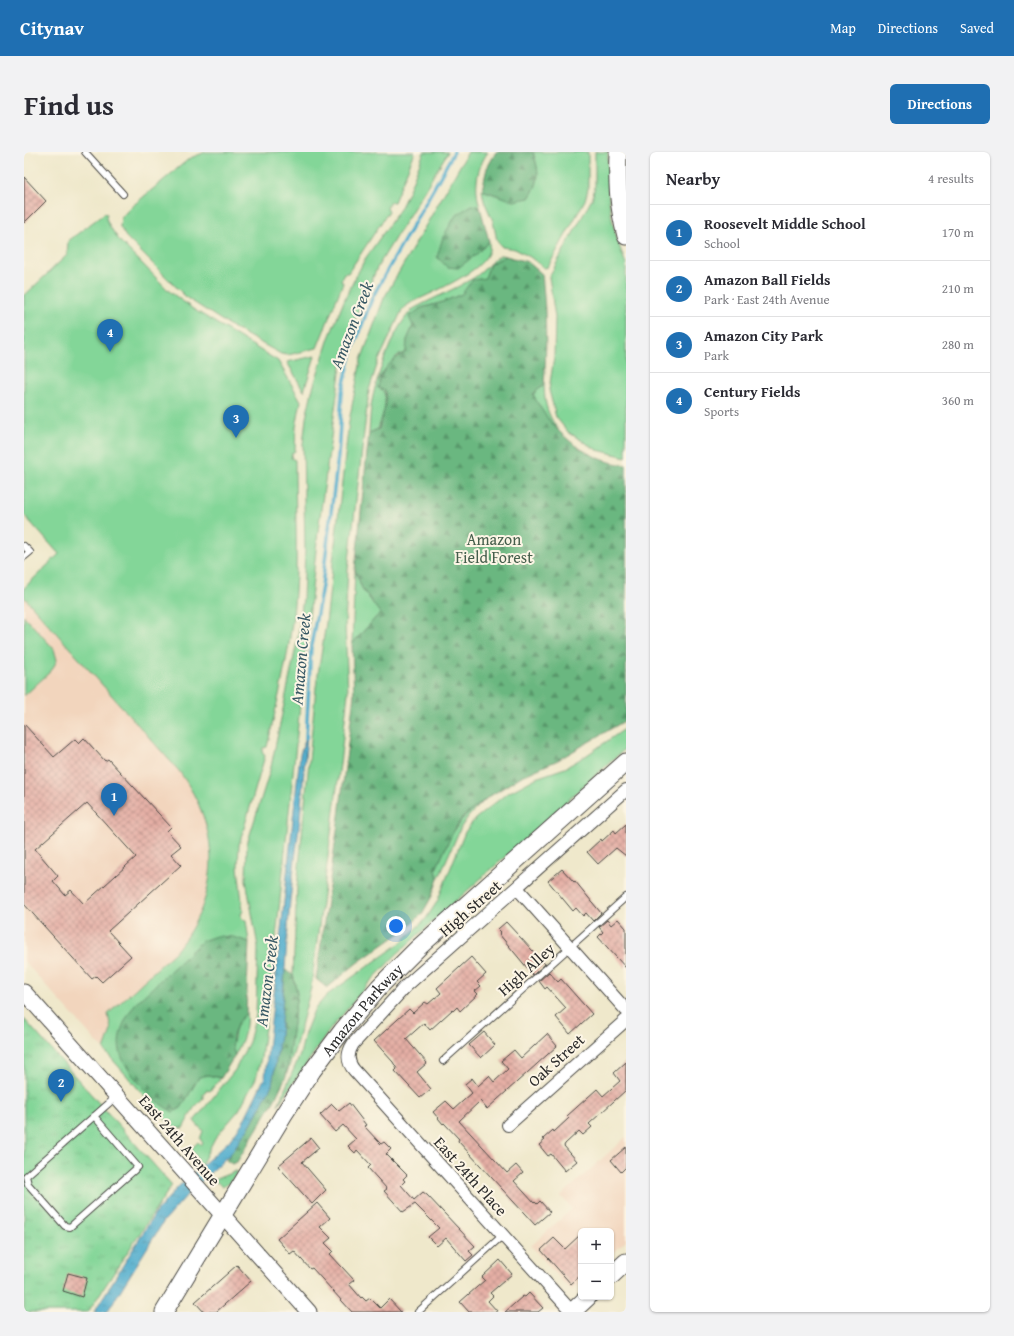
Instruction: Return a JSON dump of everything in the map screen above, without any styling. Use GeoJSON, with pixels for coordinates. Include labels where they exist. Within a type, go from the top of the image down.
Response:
{"type":"FeatureCollection","features":[{"type":"Feature","properties":{"kind":"main road"},"geometry":{"type":"LineString","coordinates":[[618,152],[617,181],[619,207],[626,236]]}},
{"type":"Feature","properties":{"kind":"main road","name":"Amazon Parkway"},"geometry":{"type":"LineString","coordinates":[[164,1312],[312,1071],[342,1031],[380,987],[418,948],[626,762]]}},
{"type":"Feature","properties":{"kind":"main road"},"geometry":{"type":"LineString","coordinates":[[614,1273],[626,1262]]}},
{"type":"Feature","properties":{"kind":"main road"},"geometry":{"type":"LineString","coordinates":[[572,1312],[585,1300]]}},
{"type":"Feature","properties":{"kind":"street","name":"High Street"},"geometry":{"type":"LineString","coordinates":[[348,1060],[349,1051],[353,1044],[406,986],[626,790]]}},
{"type":"Feature","properties":{"kind":"street"},"geometry":{"type":"LineString","coordinates":[[517,888],[626,1010]]}},
{"type":"Feature","properties":{"kind":"street","name":"East 24th Avenue"},"geometry":{"type":"LineString","coordinates":[[24,992],[309,1312]]}},
{"type":"Feature","properties":{"kind":"street","name":"Oak Street"},"geometry":{"type":"LineString","coordinates":[[508,1125],[626,1020]]}},
{"type":"Feature","properties":{"kind":"street","name":"East 24th Place"},"geometry":{"type":"LineString","coordinates":[[348,1060],[354,1070],[572,1312]]}},
{"type":"Feature","properties":{"kind":"lane"},"geometry":{"type":"LineString","coordinates":[[85,152],[123,194]]}},
{"type":"Feature","properties":{"kind":"lane"},"geometry":{"type":"LineString","coordinates":[[24,546],[30,552],[24,557]]}},
{"type":"Feature","properties":{"kind":"lane","name":"High Alley"},"geometry":{"type":"LineString","coordinates":[[444,1061],[626,897]]}},
{"type":"Feature","properties":{"kind":"lane"},"geometry":{"type":"LineString","coordinates":[[94,1116],[138,1167],[70,1227],[65,1226],[28,1184],[26,1176],[117,1095]]}},
{"type":"Feature","properties":{"kind":"lane"},"geometry":{"type":"LineString","coordinates":[[418,1312],[503,1235]]}},
{"type":"Feature","properties":{"kind":"shaded area"},"geometry":{"type":"Polygon","coordinates":[[[24,597],[179,771],[191,787],[206,823],[211,867],[209,887],[204,905],[185,940],[111,1022],[110,1038],[104,1050],[24,961],[24,597]]]}},
{"type":"Feature","properties":{"kind":"shaded area"},"geometry":{"type":"Polygon","coordinates":[[[626,1137],[626,1241],[614,1252],[614,1228],[578,1228],[578,1285],[571,1291],[531,1246],[572,1209],[561,1196],[626,1137]]]}},
{"type":"Feature","properties":{"kind":"green space"},"geometry":{"type":"Polygon","coordinates":[[[206,152],[415,152],[394,202],[390,202],[387,208],[389,211],[348,273],[344,273],[341,279],[343,283],[317,348],[288,355],[281,354],[232,327],[187,298],[126,237],[120,227],[121,218],[130,208],[190,158],[206,152]]]}},
{"type":"Feature","properties":{"kind":"green space"},"geometry":{"type":"Polygon","coordinates":[[[424,152],[448,152],[378,266],[356,316],[341,366],[318,531],[273,967],[261,1058],[256,1078],[239,1110],[215,1138],[200,1167],[196,1156],[191,1149],[198,1142],[201,1145],[203,1143],[200,1139],[203,1131],[194,1121],[235,1070],[249,1042],[256,1015],[258,947],[246,880],[247,844],[271,767],[298,637],[303,598],[305,550],[303,444],[306,418],[312,391],[329,338],[346,296],[365,259],[400,209],[424,152]]]}},
{"type":"Feature","properties":{"kind":"green space"},"geometry":{"type":"Polygon","coordinates":[[[468,152],[488,152],[481,165],[477,179],[477,193],[480,207],[472,205],[477,254],[489,241],[489,252],[483,261],[465,275],[409,304],[402,310],[378,362],[369,390],[348,569],[345,624],[348,693],[340,764],[311,988],[286,1076],[297,993],[293,974],[297,887],[316,687],[326,623],[349,421],[361,360],[384,298],[468,152]]]}},
{"type":"Feature","properties":{"kind":"green space"},"geometry":{"type":"Polygon","coordinates":[[[496,152],[533,152],[537,165],[538,176],[536,186],[529,198],[514,201],[482,190],[487,168],[496,152]]]}},
{"type":"Feature","properties":{"kind":"green space"},"geometry":{"type":"Polygon","coordinates":[[[533,152],[588,152],[588,189],[585,200],[548,267],[544,268],[530,257],[515,249],[502,247],[497,241],[493,221],[484,201],[482,190],[499,196],[529,198],[536,186],[538,176],[537,165],[533,152]]]}},
{"type":"Feature","properties":{"kind":"green space"},"geometry":{"type":"Polygon","coordinates":[[[595,152],[608,152],[610,209],[616,236],[626,264],[626,457],[597,450],[568,432],[556,417],[549,390],[554,357],[555,317],[549,277],[592,199],[595,186],[595,152]]]}},
{"type":"Feature","properties":{"kind":"green space"},"geometry":{"type":"Polygon","coordinates":[[[472,205],[480,207],[489,241],[477,254],[458,268],[447,267],[437,257],[443,237],[456,215],[472,205]]]}},
{"type":"Feature","properties":{"kind":"green space"},"geometry":{"type":"Polygon","coordinates":[[[105,213],[107,214],[106,218],[110,227],[119,240],[169,291],[193,309],[278,361],[301,401],[296,427],[295,451],[292,453],[291,458],[295,460],[296,577],[291,632],[282,681],[267,747],[263,748],[262,752],[265,756],[239,845],[238,867],[243,911],[241,914],[242,919],[246,920],[249,942],[226,937],[202,941],[173,1112],[181,1108],[199,1077],[208,1075],[221,1078],[210,1091],[206,1090],[203,1094],[203,1098],[194,1108],[183,1128],[172,1127],[104,1050],[111,1030],[108,1014],[175,952],[190,930],[202,908],[208,885],[211,862],[209,839],[203,816],[193,793],[179,771],[24,597],[24,588],[59,554],[24,515],[24,296],[67,255],[68,241],[105,213]]]}},
{"type":"Feature","properties":{"kind":"green space"},"geometry":{"type":"Polygon","coordinates":[[[501,255],[506,256],[490,264],[485,278],[462,294],[440,303],[421,308],[407,340],[406,352],[397,356],[379,378],[384,392],[385,404],[378,429],[369,433],[372,400],[379,374],[388,350],[406,317],[413,309],[475,277],[494,260],[501,255]]]}},
{"type":"Feature","properties":{"kind":"green space","name":"Amazon Field Forest"},"geometry":{"type":"Polygon","coordinates":[[[506,256],[528,262],[542,274],[546,329],[544,385],[533,394],[540,407],[549,420],[570,442],[597,457],[626,465],[626,720],[558,760],[520,777],[487,798],[462,818],[452,834],[436,869],[438,879],[432,896],[422,914],[407,928],[357,963],[327,988],[316,979],[354,695],[352,644],[380,613],[362,588],[355,570],[369,433],[379,429],[386,403],[385,391],[378,388],[379,382],[384,371],[391,362],[406,352],[407,340],[413,326],[409,317],[421,308],[440,303],[462,294],[472,280],[485,278],[490,264],[506,256]]]}},
{"type":"Feature","properties":{"kind":"green space"},"geometry":{"type":"Polygon","coordinates":[[[315,356],[304,391],[287,362],[315,356]]]}},
{"type":"Feature","properties":{"kind":"green space"},"geometry":{"type":"Polygon","coordinates":[[[544,385],[545,401],[548,412],[562,436],[539,407],[533,394],[544,385]]]}},
{"type":"Feature","properties":{"kind":"green space"},"geometry":{"type":"Polygon","coordinates":[[[355,570],[362,588],[380,613],[352,644],[355,570]]]}},
{"type":"Feature","properties":{"kind":"green space"},"geometry":{"type":"Polygon","coordinates":[[[24,616],[54,649],[57,660],[52,670],[24,696],[24,616]]]}},
{"type":"Feature","properties":{"kind":"green space"},"geometry":{"type":"Polygon","coordinates":[[[626,728],[626,748],[397,954],[368,984],[329,1031],[278,1105],[300,1055],[305,1033],[314,1010],[327,995],[398,945],[425,920],[437,902],[465,832],[475,819],[506,794],[536,778],[565,768],[626,728]]]}},
{"type":"Feature","properties":{"kind":"green space"},"geometry":{"type":"Polygon","coordinates":[[[487,798],[468,817],[461,827],[438,879],[436,869],[452,834],[462,819],[487,798]]]}},
{"type":"Feature","properties":{"kind":"green space"},"geometry":{"type":"Polygon","coordinates":[[[216,936],[233,937],[249,942],[246,1013],[242,1017],[234,1032],[232,1044],[235,1055],[221,1078],[208,1075],[199,1077],[181,1108],[173,1112],[156,1100],[133,1076],[126,1066],[119,1047],[122,1028],[127,1016],[135,1004],[202,941],[216,936]]]}},
{"type":"Feature","properties":{"kind":"green space"},"geometry":{"type":"Polygon","coordinates":[[[285,970],[293,974],[297,993],[286,1076],[274,1101],[237,1162],[232,1164],[226,1160],[251,1124],[272,1085],[280,1036],[285,970]]]}},
{"type":"Feature","properties":{"kind":"green space"},"geometry":{"type":"Polygon","coordinates":[[[246,1013],[244,1035],[235,1055],[232,1048],[237,1022],[246,1013]]]}},
{"type":"Feature","properties":{"kind":"green space"},"geometry":{"type":"Polygon","coordinates":[[[24,1019],[172,1185],[88,1312],[24,1312],[24,1019]]]}},
{"type":"Feature","properties":{"kind":"green space"},"geometry":{"type":"Polygon","coordinates":[[[236,1171],[238,1172],[228,1184],[222,1187],[217,1182],[212,1182],[216,1179],[236,1171]]]}},
{"type":"Feature","properties":{"kind":"water"},"geometry":{"type":"Polygon","coordinates":[[[307,734],[300,819],[290,901],[280,1036],[272,1085],[251,1124],[231,1153],[187,1195],[164,1221],[107,1312],[94,1312],[156,1212],[179,1186],[229,1141],[243,1122],[265,1077],[300,754],[307,734]]]}},
{"type":"Feature","properties":{"kind":"building"},"geometry":{"type":"Polygon","coordinates":[[[24,177],[46,201],[24,223],[24,177]]]}},
{"type":"Feature","properties":{"kind":"building"},"geometry":{"type":"Polygon","coordinates":[[[24,724],[54,757],[75,739],[79,743],[84,738],[105,761],[108,759],[171,827],[167,831],[181,846],[171,854],[181,865],[108,931],[131,956],[102,982],[96,976],[92,979],[24,904],[24,724]],[[87,803],[35,849],[58,876],[53,881],[65,895],[71,890],[84,904],[136,857],[87,803]]]}},
{"type":"Feature","properties":{"kind":"building"},"geometry":{"type":"Polygon","coordinates":[[[626,824],[626,856],[616,848],[598,864],[587,852],[601,839],[602,841],[614,830],[616,833],[626,824]]]}},
{"type":"Feature","properties":{"kind":"building"},"geometry":{"type":"Polygon","coordinates":[[[562,869],[574,882],[575,881],[601,913],[593,921],[586,913],[583,916],[576,908],[573,911],[548,881],[562,869]]]}},
{"type":"Feature","properties":{"kind":"building"},"geometry":{"type":"Polygon","coordinates":[[[618,919],[626,928],[626,968],[598,937],[603,932],[599,927],[607,920],[611,925],[618,919]]]}},
{"type":"Feature","properties":{"kind":"building"},"geometry":{"type":"Polygon","coordinates":[[[506,922],[545,964],[533,975],[499,934],[501,932],[498,929],[506,922]]]}},
{"type":"Feature","properties":{"kind":"building"},"geometry":{"type":"Polygon","coordinates":[[[471,957],[486,974],[477,982],[481,986],[475,991],[478,994],[460,1011],[457,1007],[453,1011],[452,1010],[430,1030],[424,1023],[406,1039],[427,1063],[417,1072],[431,1089],[420,1098],[395,1071],[397,1069],[393,1062],[374,1041],[409,1009],[413,1013],[425,1002],[428,1004],[441,993],[437,988],[471,957]]]}},
{"type":"Feature","properties":{"kind":"building"},"geometry":{"type":"Polygon","coordinates":[[[549,972],[558,982],[561,979],[592,1014],[570,1034],[556,1017],[566,1008],[547,987],[545,989],[539,981],[549,972]]]}},
{"type":"Feature","properties":{"kind":"building"},"geometry":{"type":"Polygon","coordinates":[[[484,1032],[495,1045],[481,1058],[469,1045],[484,1032]]]}},
{"type":"Feature","properties":{"kind":"building"},"geometry":{"type":"Polygon","coordinates":[[[547,1034],[557,1046],[487,1109],[480,1101],[459,1121],[507,1173],[516,1165],[523,1173],[514,1181],[534,1203],[535,1202],[537,1204],[540,1201],[550,1212],[535,1225],[458,1141],[459,1139],[433,1112],[446,1101],[454,1109],[472,1093],[465,1084],[472,1078],[478,1086],[489,1076],[494,1082],[508,1069],[501,1061],[514,1050],[521,1058],[547,1034]]]}},
{"type":"Feature","properties":{"kind":"building"},"geometry":{"type":"Polygon","coordinates":[[[626,1062],[626,1090],[589,1124],[592,1127],[583,1135],[579,1131],[565,1144],[564,1146],[577,1161],[565,1171],[551,1154],[548,1156],[539,1145],[545,1140],[543,1139],[553,1130],[554,1132],[569,1118],[567,1116],[597,1089],[603,1096],[620,1081],[614,1073],[626,1062]]]}},
{"type":"Feature","properties":{"kind":"building"},"geometry":{"type":"Polygon","coordinates":[[[349,1103],[366,1125],[364,1126],[381,1144],[384,1142],[391,1149],[386,1154],[407,1175],[403,1179],[405,1181],[401,1185],[414,1200],[423,1192],[427,1195],[475,1246],[469,1251],[473,1255],[466,1261],[446,1238],[437,1246],[428,1237],[439,1228],[415,1204],[403,1212],[384,1191],[387,1189],[368,1168],[371,1165],[357,1150],[355,1153],[348,1146],[356,1139],[343,1125],[335,1132],[320,1115],[332,1104],[339,1111],[349,1103]]]}},
{"type":"Feature","properties":{"kind":"building"},"geometry":{"type":"Polygon","coordinates":[[[311,1138],[319,1148],[302,1162],[326,1190],[312,1204],[278,1166],[311,1138]]]}},
{"type":"Feature","properties":{"kind":"building"},"geometry":{"type":"Polygon","coordinates":[[[626,1147],[626,1167],[621,1172],[611,1160],[626,1147]]]}},
{"type":"Feature","properties":{"kind":"building"},"geometry":{"type":"Polygon","coordinates":[[[317,1203],[330,1218],[320,1227],[331,1238],[325,1243],[333,1251],[330,1254],[354,1280],[349,1284],[361,1298],[362,1297],[366,1301],[370,1298],[380,1308],[389,1299],[401,1312],[352,1312],[312,1268],[310,1269],[294,1251],[290,1254],[277,1239],[317,1203]]]}},
{"type":"Feature","properties":{"kind":"building"},"geometry":{"type":"Polygon","coordinates":[[[578,1237],[578,1278],[571,1284],[541,1250],[554,1238],[565,1249],[578,1237]]]}},
{"type":"Feature","properties":{"kind":"building"},"geometry":{"type":"Polygon","coordinates":[[[500,1260],[512,1274],[490,1293],[493,1296],[488,1301],[498,1312],[469,1312],[460,1302],[485,1280],[482,1277],[500,1260]]]}},
{"type":"Feature","properties":{"kind":"building"},"geometry":{"type":"Polygon","coordinates":[[[237,1265],[251,1281],[216,1312],[204,1312],[195,1302],[237,1265]]]}},
{"type":"Feature","properties":{"kind":"building"},"geometry":{"type":"Polygon","coordinates":[[[68,1273],[87,1278],[82,1297],[63,1291],[68,1273]]]}},
{"type":"Feature","properties":{"kind":"building"},"geometry":{"type":"Polygon","coordinates":[[[529,1293],[543,1308],[538,1312],[505,1312],[523,1296],[525,1297],[529,1293]]]}},
{"type":"Feature","properties":{"kind":"waterway","name":"Amazon Creek"},"geometry":{"type":"LineString","coordinates":[[306,738],[311,646],[322,586],[338,456],[342,392],[351,354],[373,296],[454,152]]}},
{"type":"Feature","properties":{"kind":"place","name":"Century Fields"},"geometry":{"type":"Point","coordinates":[110,352]}},
{"type":"Feature","properties":{"kind":"place","name":"Amazon City Park"},"geometry":{"type":"Point","coordinates":[236,438]}},
{"type":"Feature","properties":{"kind":"place","name":"Roosevelt Middle School"},"geometry":{"type":"Point","coordinates":[114,816]}},
{"type":"Feature","properties":{"kind":"place","name":"Amazon Ball Fields"},"geometry":{"type":"Point","coordinates":[61,1102]}}]}
